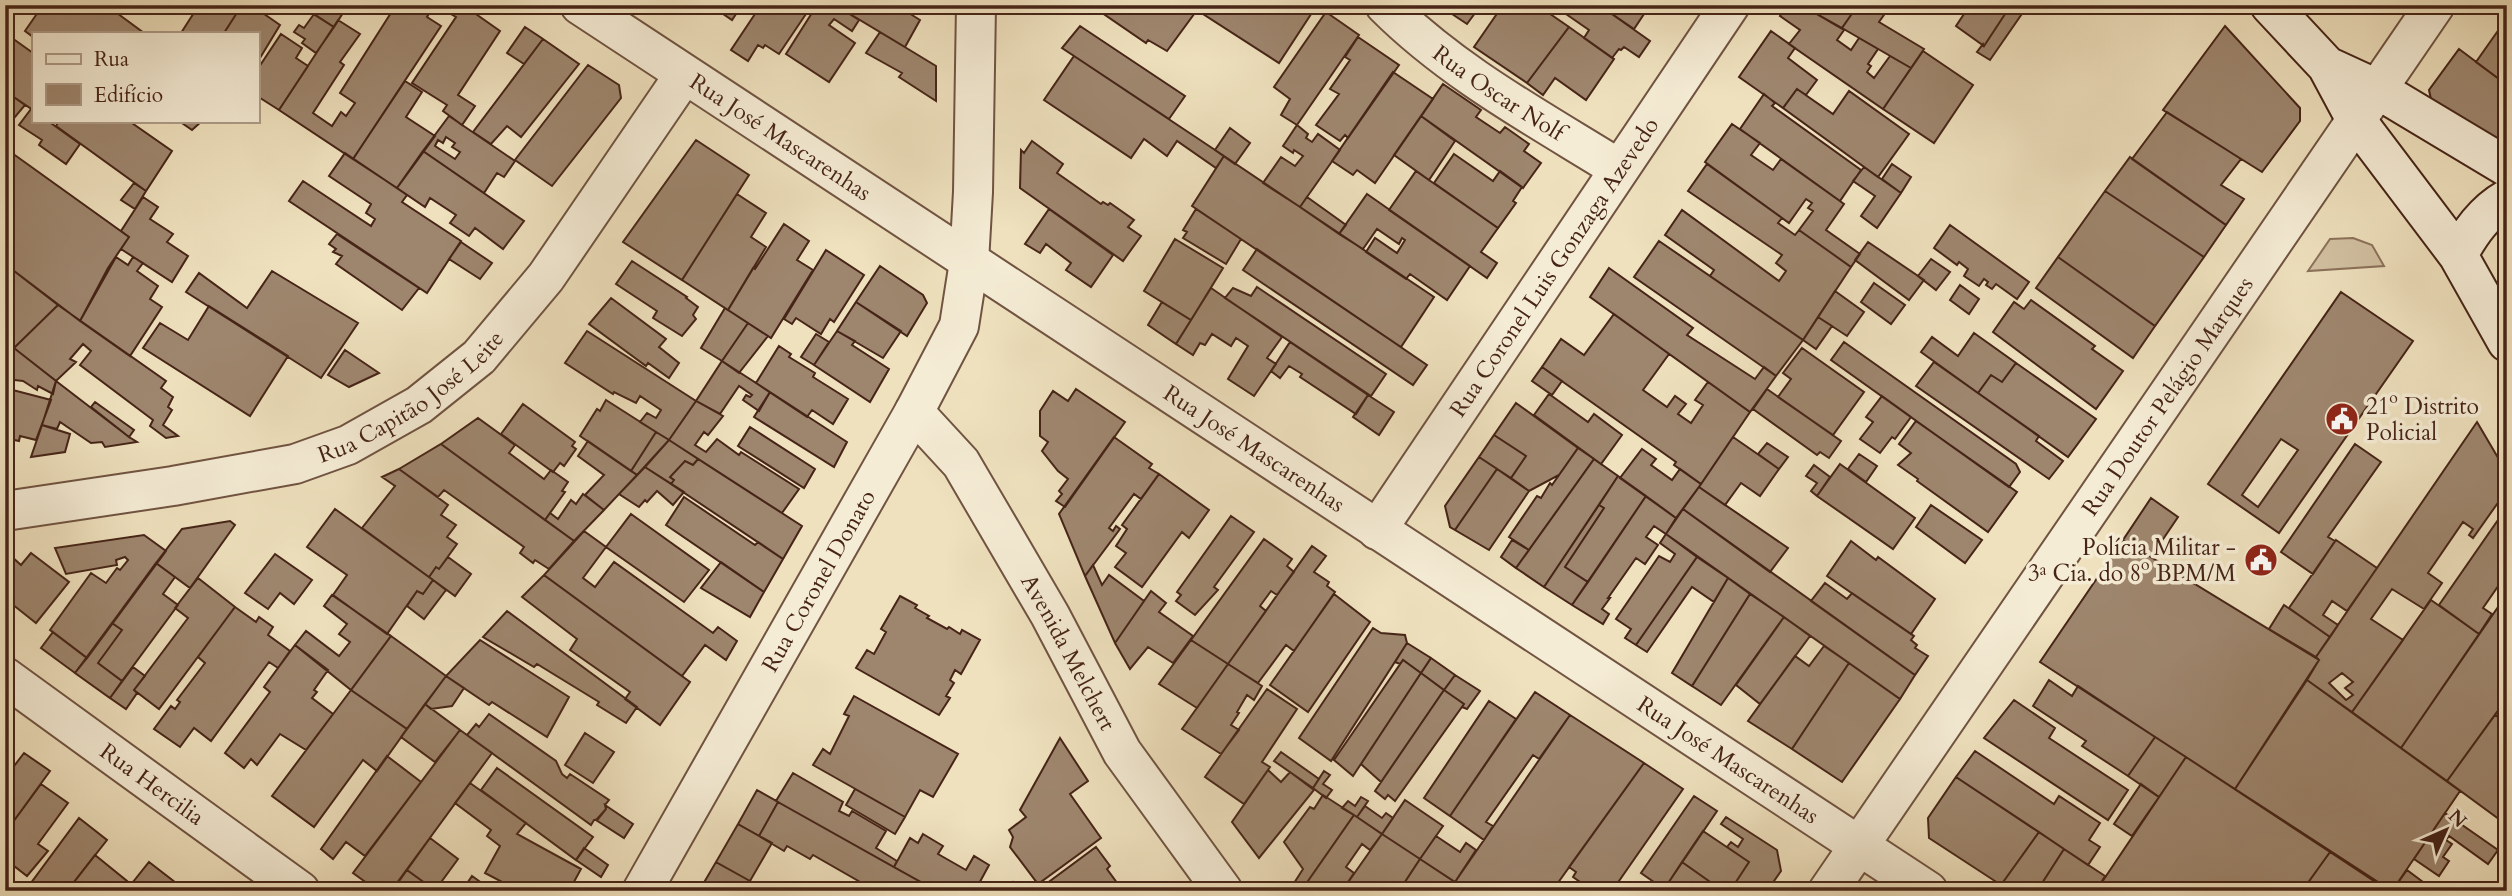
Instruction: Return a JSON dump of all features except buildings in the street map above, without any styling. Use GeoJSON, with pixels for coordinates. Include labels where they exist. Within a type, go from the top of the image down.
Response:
{"type":"FeatureCollection","features":[{"type":"Feature","properties":{"kind":"street","name":"Rua José Mascarenhas"},"geometry":{"type":"LineString","coordinates":[[580,5],[1928,891]]}},
{"type":"Feature","properties":{"kind":"street"},"geometry":{"type":"LineString","coordinates":[[969,262],[976,5]]}},
{"type":"Feature","properties":{"kind":"street","name":"Rua Oscar Nolf"},"geometry":{"type":"LineString","coordinates":[[1385,5],[1414,33],[1488,88],[1619,169]]}},
{"type":"Feature","properties":{"kind":"street","name":"Rua Coronel Luis Gonzaga Azevedo"},"geometry":{"type":"LineString","coordinates":[[1377,530],[1730,5]]}},
{"type":"Feature","properties":{"kind":"street"},"geometry":{"type":"LineString","coordinates":[[2270,5],[2328,66],[2356,120],[2458,256],[2507,342]]}},
{"type":"Feature","properties":{"kind":"street","name":"Rua Doutor Pelágio Marques"},"geometry":{"type":"LineString","coordinates":[[1828,891],[2435,5]]}},
{"type":"Feature","properties":{"kind":"street"},"geometry":{"type":"LineString","coordinates":[[2328,66],[2377,89],[2507,167]]}},
{"type":"Feature","properties":{"kind":"street","name":"Rua Capitão José Leite"},"geometry":{"type":"LineString","coordinates":[[5,511],[173,486],[295,464],[348,445],[419,405],[479,356],[546,277],[684,75]]}},
{"type":"Feature","properties":{"kind":"street"},"geometry":{"type":"LineString","coordinates":[[2458,256],[2470,233],[2488,213],[2507,199]]}},
{"type":"Feature","properties":{"kind":"street","name":"Rua Coronel Donato"},"geometry":{"type":"LineString","coordinates":[[642,891],[914,412],[959,326],[969,262]]}},
{"type":"Feature","properties":{"kind":"street","name":"Avenida Melchert"},"geometry":{"type":"LineString","coordinates":[[914,412],[961,463],[1050,615],[1122,752],[1223,891]]}},
{"type":"Feature","properties":{"kind":"street","name":"Rua Hercilia"},"geometry":{"type":"LineString","coordinates":[[5,677],[300,891]]}},
{"type":"Feature","properties":{"kind":"shaded area"},"geometry":{"type":"Polygon","coordinates":[[[2353,238],[2372,245],[2384,266],[2308,271],[2330,239],[2353,238]]]}},
{"type":"Feature","properties":{"kind":"place","name":"21º Distrito Policial"},"geometry":{"type":"Point","coordinates":[2342,419]}},
{"type":"Feature","properties":{"kind":"place","name":"Polícia Militar - 3ª Cia. do 8º BPM/M"},"geometry":{"type":"Point","coordinates":[2261,560]}}]}
